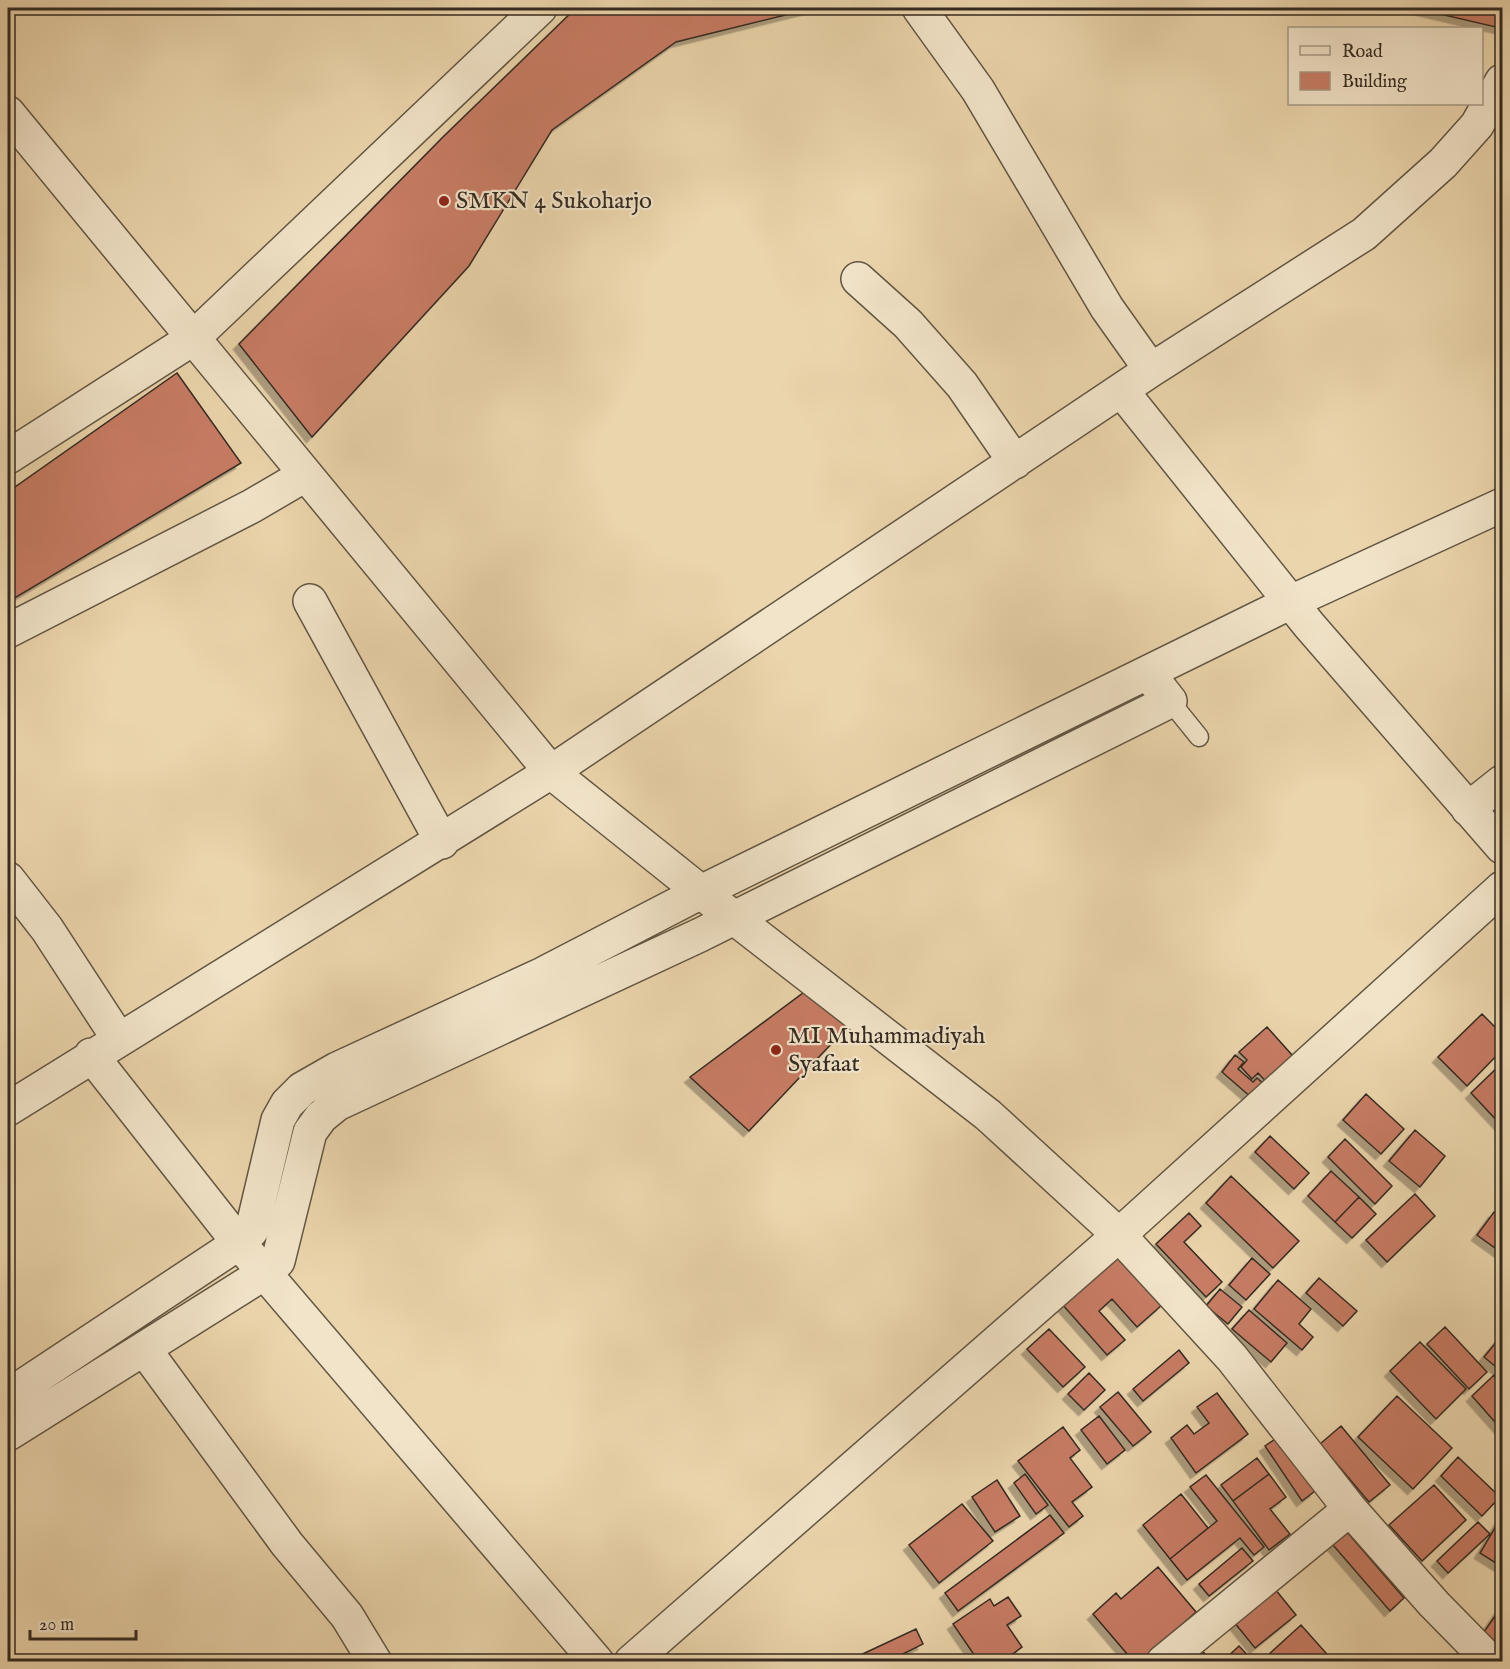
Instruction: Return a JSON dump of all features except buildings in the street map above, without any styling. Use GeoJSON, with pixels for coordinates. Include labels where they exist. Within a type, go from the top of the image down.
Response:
{"type":"FeatureCollection","features":[{"type":"Feature","properties":{"kind":"street"},"geometry":{"type":"LineString","coordinates":[[8,457],[192,339],[540,8]]}},
{"type":"Feature","properties":{"kind":"street"},"geometry":{"type":"LineString","coordinates":[[919,8],[978,90],[1107,308],[1151,370]]}},
{"type":"Feature","properties":{"kind":"street"},"geometry":{"type":"LineString","coordinates":[[8,1109],[118,1038],[442,842],[551,772],[1151,370],[1364,234],[1443,163],[1477,125],[1503,81]]}},
{"type":"Feature","properties":{"kind":"street"},"geometry":{"type":"LineString","coordinates":[[8,113],[551,772],[717,905],[988,1115],[1119,1235],[1232,1358],[1350,1509],[1434,1604],[1491,1662]]}},
{"type":"Feature","properties":{"kind":"street"},"geometry":{"type":"LineString","coordinates":[[858,279],[908,324],[962,385],[1015,462]]}},
{"type":"Feature","properties":{"kind":"street"},"geometry":{"type":"LineString","coordinates":[[1121,390],[1298,612],[1503,847]]}},
{"type":"Feature","properties":{"kind":"street"},"geometry":{"type":"LineString","coordinates":[[8,631],[252,506],[305,476]]}},
{"type":"Feature","properties":{"kind":"street"},"geometry":{"type":"LineString","coordinates":[[8,1434],[145,1350],[252,1257],[252,1230],[278,1120],[287,1104],[302,1089],[337,1069],[543,974],[717,905],[1160,687],[1298,612],[1503,506]]}},
{"type":"Feature","properties":{"kind":"street"},"geometry":{"type":"LineString","coordinates":[[310,601],[442,842]]}},
{"type":"Feature","properties":{"kind":"street"},"geometry":{"type":"LineString","coordinates":[[1468,809],[1503,782]]}},
{"type":"Feature","properties":{"kind":"street"},"geometry":{"type":"LineString","coordinates":[[8,879],[46,929],[118,1038]]}},
{"type":"Feature","properties":{"kind":"street"},"geometry":{"type":"LineString","coordinates":[[631,1662],[1119,1235],[1503,888]]}},
{"type":"Feature","properties":{"kind":"street"},"geometry":{"type":"LineString","coordinates":[[91,1055],[252,1257],[597,1662]]}},
{"type":"Feature","properties":{"kind":"street"},"geometry":{"type":"LineString","coordinates":[[8,1396],[252,1257]]}},
{"type":"Feature","properties":{"kind":"street"},"geometry":{"type":"LineString","coordinates":[[145,1350],[287,1544],[347,1616],[375,1662]]}},
{"type":"Feature","properties":{"kind":"street"},"geometry":{"type":"LineString","coordinates":[[1163,1662],[1350,1509]]}},
{"type":"Feature","properties":{"kind":"lane"},"geometry":{"type":"LineString","coordinates":[[1160,687],[1199,737]]}},
{"type":"Feature","properties":{"kind":"place","name":"SMKN 4 Sukoharjo"},"geometry":{"type":"Point","coordinates":[444,201]}},
{"type":"Feature","properties":{"kind":"place","name":"MI Muhammadiyah Syafaat"},"geometry":{"type":"Point","coordinates":[776,1050]}}]}
